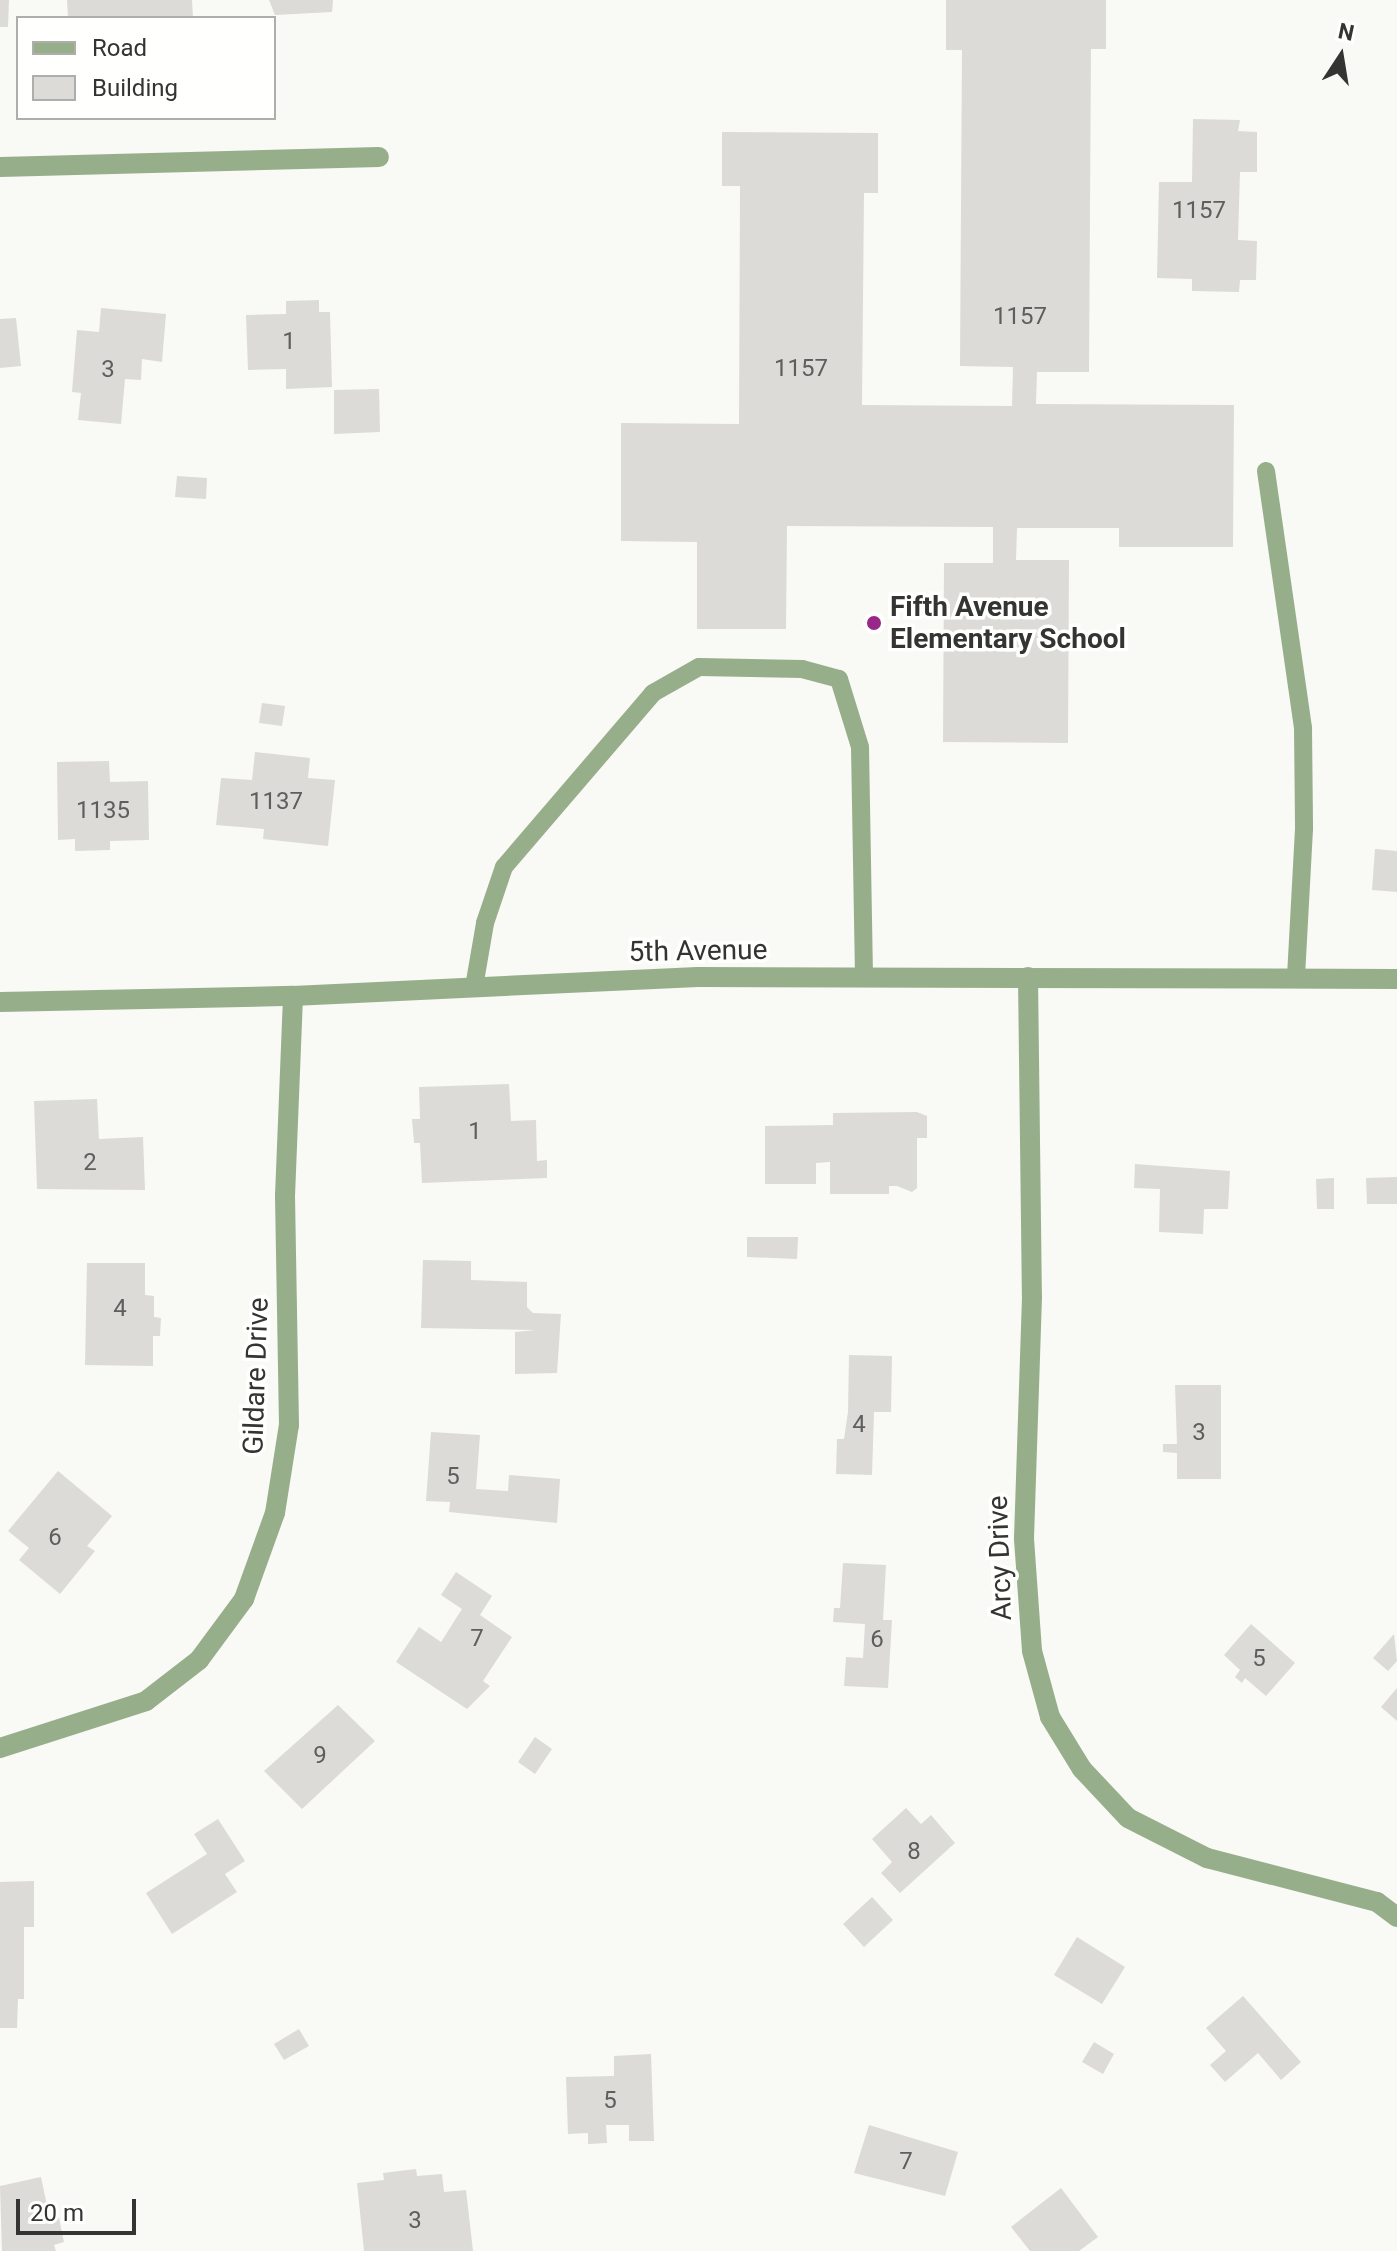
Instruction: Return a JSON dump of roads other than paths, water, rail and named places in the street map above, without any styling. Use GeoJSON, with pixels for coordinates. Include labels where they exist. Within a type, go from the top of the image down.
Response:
{"type":"FeatureCollection","features":[{"type":"Feature","properties":{"kind":"street"},"geometry":{"type":"LineString","coordinates":[[0,167],[379,157]]}},
{"type":"Feature","properties":{"kind":"street","name":"5th Avenue"},"geometry":{"type":"LineString","coordinates":[[0,1002],[293,996],[698,977],[1397,979]]}},
{"type":"Feature","properties":{"kind":"street","name":"Arcy Drive"},"geometry":{"type":"LineString","coordinates":[[1028,977],[1032,1297],[1024,1539],[1032,1651],[1050,1717],[1082,1769],[1128,1818],[1207,1858],[1377,1902],[1397,1917]]}},
{"type":"Feature","properties":{"kind":"street","name":"Gildare Drive"},"geometry":{"type":"LineString","coordinates":[[0,1748],[146,1701],[199,1660],[244,1599],[275,1513],[289,1425],[285,1196],[293,996]]}},
{"type":"Feature","properties":{"kind":"lane"},"geometry":{"type":"LineString","coordinates":[[1266,471],[1303,728],[1304,829],[1296,979]]}},
{"type":"Feature","properties":{"kind":"lane"},"geometry":{"type":"LineString","coordinates":[[474,987],[485,923],[504,867],[653,693],[699,667],[802,669],[839,679],[860,747],[864,977]]}},
{"type":"Feature","properties":{"kind":"place","name":"Fifth Avenue Elementary School"},"geometry":{"type":"Point","coordinates":[874,623]}}]}
